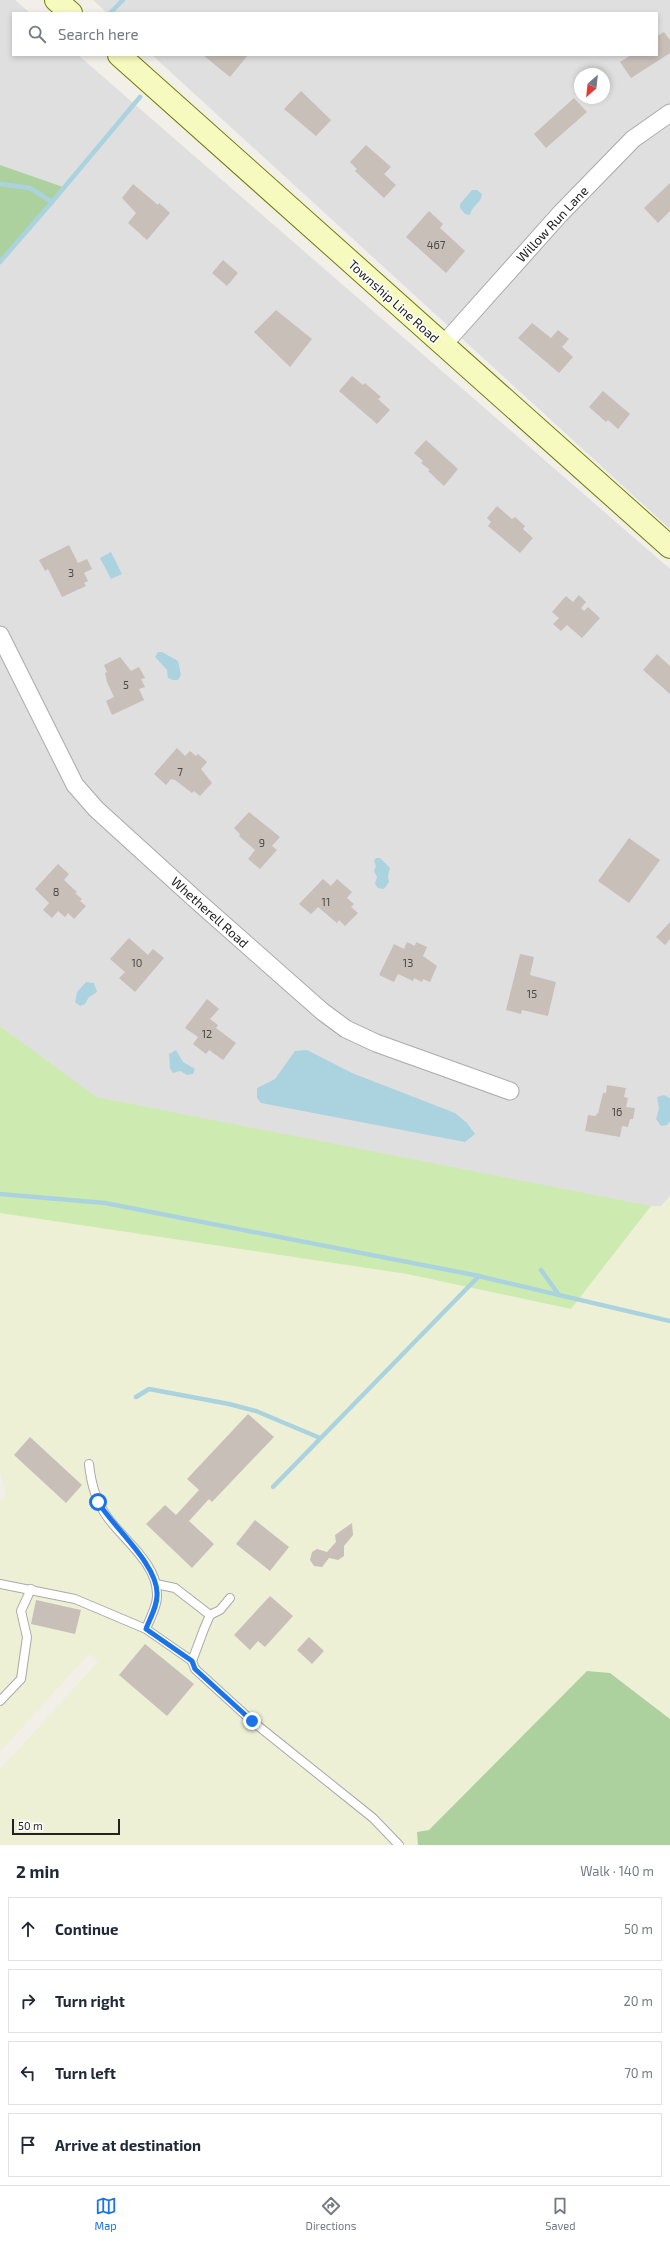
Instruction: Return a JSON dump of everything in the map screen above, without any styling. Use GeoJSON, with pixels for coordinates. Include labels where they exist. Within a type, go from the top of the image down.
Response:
{"type":"FeatureCollection","features":[{"type":"Feature","properties":{"kind":"street"},"geometry":{"type":"LineString","coordinates":[[56,0],[70,12]]}},
{"type":"Feature","properties":{"kind":"street","name":"Township Line Road"},"geometry":{"type":"LineString","coordinates":[[120,56],[271,189],[443,345],[670,547]]}},
{"type":"Feature","properties":{"kind":"street","name":"Willow Run Lane"},"geometry":{"type":"LineString","coordinates":[[443,345],[560,214],[633,139],[670,113]]}},
{"type":"Feature","properties":{"kind":"street","name":"Whetherell Road"},"geometry":{"type":"LineString","coordinates":[[0,635],[4,655],[75,786],[96,810],[323,1012],[346,1029],[376,1043],[510,1091]]}},
{"type":"Feature","properties":{"kind":"lane"},"geometry":{"type":"LineString","coordinates":[[89,1464],[91,1484],[98,1502],[107,1518],[149,1567],[156,1584],[156,1603],[146,1629]]}},
{"type":"Feature","properties":{"kind":"lane"},"geometry":{"type":"LineString","coordinates":[[0,1584],[31,1589],[75,1600],[146,1629],[192,1661],[195,1669],[252,1721],[373,1818],[399,1845]]}},
{"type":"Feature","properties":{"kind":"lane"},"geometry":{"type":"LineString","coordinates":[[156,1584],[175,1588],[210,1615]]}},
{"type":"Feature","properties":{"kind":"lane"},"geometry":{"type":"LineString","coordinates":[[0,1701],[21,1679],[27,1637],[21,1611],[31,1589]]}},
{"type":"Feature","properties":{"kind":"lane"},"geometry":{"type":"LineString","coordinates":[[192,1661],[210,1615],[220,1610],[230,1598]]}},
{"type":"Feature","properties":{"kind":"shaded area"},"geometry":{"type":"Polygon","coordinates":[[[0,0],[15,0],[29,12],[12,12],[12,56],[79,56],[670,569],[670,1198],[659,1211],[94,1098],[0,1026],[0,0]]]}},
{"type":"Feature","properties":{"kind":"shaded area"},"geometry":{"type":"Polygon","coordinates":[[[93,0],[670,0],[670,529],[153,56],[658,56],[658,12],[106,12],[93,0]]]}},
{"type":"Feature","properties":{"kind":"green space"},"geometry":{"type":"Polygon","coordinates":[[[0,165],[66,188],[0,262],[0,165]]]}},
{"type":"Feature","properties":{"kind":"green space"},"geometry":{"type":"Polygon","coordinates":[[[0,1026],[96,1097],[651,1206],[571,1309],[407,1274],[0,1213],[0,1026]]]}},
{"type":"Feature","properties":{"kind":"green space"},"geometry":{"type":"Polygon","coordinates":[[[670,1196],[670,1719],[610,1673],[429,1830],[417,1832],[418,1845],[0,1845],[0,1769],[98,1662],[89,1654],[0,1752],[0,1502],[6,1494],[0,1472],[0,1212],[407,1274],[571,1309],[651,1206],[661,1206],[670,1196]]]}},
{"type":"Feature","properties":{"kind":"green space"},"geometry":{"type":"Polygon","coordinates":[[[587,1671],[610,1673],[670,1719],[670,1845],[418,1845],[417,1832],[429,1830],[587,1671]]]}},
{"type":"Feature","properties":{"kind":"water"},"geometry":{"type":"Polygon","coordinates":[[[472,190],[477,190],[482,194],[482,197],[472,209],[470,215],[465,214],[460,208],[460,204],[472,190]]]}},
{"type":"Feature","properties":{"kind":"water"},"geometry":{"type":"Polygon","coordinates":[[[111,552],[122,574],[111,579],[100,558],[111,552]]]}},
{"type":"Feature","properties":{"kind":"water"},"geometry":{"type":"Polygon","coordinates":[[[158,652],[162,652],[178,661],[181,675],[178,680],[168,678],[167,670],[155,657],[158,652]]]}},
{"type":"Feature","properties":{"kind":"water"},"geometry":{"type":"Polygon","coordinates":[[[376,858],[380,858],[390,868],[388,876],[389,882],[384,889],[378,888],[375,884],[377,877],[374,871],[376,866],[374,861],[376,858]]]}},
{"type":"Feature","properties":{"kind":"water"},"geometry":{"type":"Polygon","coordinates":[[[86,982],[94,983],[97,992],[89,997],[85,1004],[80,1006],[75,1002],[77,992],[86,982]]]}},
{"type":"Feature","properties":{"kind":"water"},"geometry":{"type":"Polygon","coordinates":[[[176,1050],[183,1062],[195,1069],[193,1074],[187,1075],[180,1071],[173,1073],[170,1068],[169,1054],[176,1050]]]}},
{"type":"Feature","properties":{"kind":"water"},"geometry":{"type":"Polygon","coordinates":[[[307,1050],[352,1073],[455,1113],[467,1123],[475,1134],[465,1142],[261,1103],[257,1098],[257,1088],[275,1079],[295,1051],[307,1050]]]}},
{"type":"Feature","properties":{"kind":"water"},"geometry":{"type":"Polygon","coordinates":[[[664,1095],[670,1098],[670,1121],[667,1125],[661,1126],[656,1119],[659,1109],[657,1097],[664,1095]]]}},
{"type":"Feature","properties":{"kind":"building"},"geometry":{"type":"Polygon","coordinates":[[[664,32],[670,40],[670,53],[631,78],[620,62],[629,56],[658,56],[658,35],[664,32]]]}},
{"type":"Feature","properties":{"kind":"building"},"geometry":{"type":"Polygon","coordinates":[[[204,56],[247,56],[230,77],[204,56]]]}},
{"type":"Feature","properties":{"kind":"building"},"geometry":{"type":"Polygon","coordinates":[[[301,91],[331,120],[316,136],[284,109],[301,91]]]}},
{"type":"Feature","properties":{"kind":"building"},"geometry":{"type":"Polygon","coordinates":[[[574,98],[574,104],[580,104],[587,112],[546,148],[534,134],[574,98]]]}},
{"type":"Feature","properties":{"kind":"building"},"geometry":{"type":"Polygon","coordinates":[[[366,145],[391,167],[384,174],[396,185],[384,198],[355,171],[357,169],[350,162],[366,145]]]}},
{"type":"Feature","properties":{"kind":"building"},"geometry":{"type":"Polygon","coordinates":[[[670,183],[670,211],[658,223],[644,208],[670,183]]]}},
{"type":"Feature","properties":{"kind":"building"},"geometry":{"type":"Polygon","coordinates":[[[133,184],[170,213],[147,240],[128,223],[136,213],[122,198],[133,184]]]}},
{"type":"Feature","properties":{"kind":"building"},"geometry":{"type":"Polygon","coordinates":[[[429,211],[443,224],[440,228],[465,251],[446,273],[406,237],[429,211]]]}},
{"type":"Feature","properties":{"kind":"building"},"geometry":{"type":"Polygon","coordinates":[[[223,260],[238,273],[227,286],[212,273],[223,260]]]}},
{"type":"Feature","properties":{"kind":"building"},"geometry":{"type":"Polygon","coordinates":[[[276,310],[312,339],[290,367],[254,332],[276,310]]]}},
{"type":"Feature","properties":{"kind":"building"},"geometry":{"type":"Polygon","coordinates":[[[532,323],[551,338],[558,330],[569,339],[562,347],[573,357],[559,373],[518,338],[532,323]]]}},
{"type":"Feature","properties":{"kind":"building"},"geometry":{"type":"Polygon","coordinates":[[[352,376],[363,385],[365,383],[381,397],[378,399],[390,410],[377,424],[339,391],[352,376]]]}},
{"type":"Feature","properties":{"kind":"building"},"geometry":{"type":"Polygon","coordinates":[[[603,391],[630,414],[618,429],[608,420],[606,422],[589,407],[603,391]]]}},
{"type":"Feature","properties":{"kind":"building"},"geometry":{"type":"Polygon","coordinates":[[[426,440],[458,469],[444,486],[428,471],[430,470],[421,463],[423,461],[414,453],[426,440]]]}},
{"type":"Feature","properties":{"kind":"building"},"geometry":{"type":"Polygon","coordinates":[[[497,506],[512,519],[515,517],[525,526],[523,529],[533,538],[520,553],[488,526],[491,522],[487,518],[497,506]]]}},
{"type":"Feature","properties":{"kind":"building"},"geometry":{"type":"Polygon","coordinates":[[[69,545],[78,563],[87,559],[92,569],[84,573],[88,581],[84,583],[86,586],[62,597],[48,569],[45,571],[39,560],[69,545]]]}},
{"type":"Feature","properties":{"kind":"building"},"geometry":{"type":"Polygon","coordinates":[[[579,595],[586,602],[581,608],[584,611],[588,607],[600,618],[582,638],[567,625],[561,631],[553,624],[559,618],[552,612],[566,596],[573,602],[579,595]]]}},
{"type":"Feature","properties":{"kind":"building"},"geometry":{"type":"Polygon","coordinates":[[[657,654],[670,666],[670,694],[643,670],[657,654]]]}},
{"type":"Feature","properties":{"kind":"building"},"geometry":{"type":"Polygon","coordinates":[[[120,657],[131,671],[139,667],[145,678],[141,679],[145,687],[139,689],[144,700],[112,715],[106,701],[114,697],[107,682],[105,673],[107,672],[104,665],[120,657]]]}},
{"type":"Feature","properties":{"kind":"building"},"geometry":{"type":"Polygon","coordinates":[[[177,748],[185,756],[190,751],[196,756],[198,754],[207,762],[201,769],[212,783],[200,796],[194,791],[192,793],[175,780],[171,779],[166,785],[154,774],[177,748]]]}},
{"type":"Feature","properties":{"kind":"building"},"geometry":{"type":"Polygon","coordinates":[[[249,812],[280,837],[272,846],[277,850],[260,869],[248,859],[255,850],[239,836],[240,834],[234,828],[249,812]]]}},
{"type":"Feature","properties":{"kind":"building"},"geometry":{"type":"Polygon","coordinates":[[[629,838],[660,860],[629,903],[598,881],[629,838]]]}},
{"type":"Feature","properties":{"kind":"building"},"geometry":{"type":"Polygon","coordinates":[[[58,864],[69,874],[64,880],[77,892],[75,893],[82,899],[80,901],[86,906],[74,919],[68,913],[65,917],[58,911],[52,918],[43,910],[49,903],[35,889],[58,864]]]}},
{"type":"Feature","properties":{"kind":"building"},"geometry":{"type":"Polygon","coordinates":[[[323,879],[331,886],[337,879],[352,892],[347,898],[354,904],[351,907],[358,913],[345,926],[339,920],[337,923],[318,907],[311,914],[299,904],[323,879]]]}},
{"type":"Feature","properties":{"kind":"building"},"geometry":{"type":"Polygon","coordinates":[[[670,922],[670,939],[665,945],[656,937],[670,922]]]}},
{"type":"Feature","properties":{"kind":"building"},"geometry":{"type":"Polygon","coordinates":[[[129,938],[148,955],[153,949],[164,958],[135,992],[119,978],[125,972],[110,959],[129,938]]]}},
{"type":"Feature","properties":{"kind":"building"},"geometry":{"type":"Polygon","coordinates":[[[407,942],[415,946],[416,942],[427,947],[423,956],[437,966],[430,982],[423,979],[422,982],[414,978],[413,981],[398,974],[394,982],[379,975],[394,944],[404,949],[407,942]]]}},
{"type":"Feature","properties":{"kind":"building"},"geometry":{"type":"Polygon","coordinates":[[[520,954],[534,957],[530,975],[556,982],[548,1016],[522,1010],[521,1014],[506,1010],[520,954]]]}},
{"type":"Feature","properties":{"kind":"building"},"geometry":{"type":"Polygon","coordinates":[[[207,999],[219,1009],[210,1019],[218,1025],[216,1028],[236,1043],[223,1060],[209,1050],[206,1054],[193,1044],[198,1037],[185,1028],[207,999]]]}},
{"type":"Feature","properties":{"kind":"building"},"geometry":{"type":"Polygon","coordinates":[[[607,1085],[626,1088],[624,1097],[628,1098],[626,1107],[635,1108],[633,1119],[630,1119],[628,1127],[622,1126],[620,1137],[585,1131],[588,1115],[596,1116],[597,1113],[598,1114],[603,1093],[606,1093],[607,1085]]]}},
{"type":"Feature","properties":{"kind":"building"},"geometry":{"type":"Polygon","coordinates":[[[248,1414],[274,1437],[212,1502],[209,1499],[189,1521],[214,1544],[192,1568],[146,1524],[165,1505],[176,1515],[199,1490],[187,1479],[248,1414]]]}},
{"type":"Feature","properties":{"kind":"building"},"geometry":{"type":"Polygon","coordinates":[[[30,1437],[82,1485],[66,1503],[14,1455],[30,1437]]]}},
{"type":"Feature","properties":{"kind":"building"},"geometry":{"type":"Polygon","coordinates":[[[255,1520],[289,1547],[270,1571],[236,1544],[255,1520]]]}},
{"type":"Feature","properties":{"kind":"building"},"geometry":{"type":"Polygon","coordinates":[[[352,1523],[353,1535],[344,1546],[344,1556],[338,1560],[329,1558],[322,1567],[314,1566],[310,1560],[312,1552],[317,1549],[327,1552],[336,1542],[335,1535],[352,1523]]]}},
{"type":"Feature","properties":{"kind":"building"},"geometry":{"type":"Polygon","coordinates":[[[270,1596],[293,1616],[265,1647],[258,1641],[250,1650],[234,1635],[270,1596]]]}},
{"type":"Feature","properties":{"kind":"building"},"geometry":{"type":"Polygon","coordinates":[[[36,1600],[81,1610],[75,1634],[31,1624],[36,1600]]]}},
{"type":"Feature","properties":{"kind":"building"},"geometry":{"type":"Polygon","coordinates":[[[309,1637],[324,1651],[312,1664],[297,1650],[309,1637]]]}},
{"type":"Feature","properties":{"kind":"building"},"geometry":{"type":"Polygon","coordinates":[[[145,1644],[194,1684],[167,1716],[119,1675],[145,1644]]]}},
{"type":"Feature","properties":{"kind":"waterway"},"geometry":{"type":"LineString","coordinates":[[111,12],[123,0]]}},
{"type":"Feature","properties":{"kind":"waterway"},"geometry":{"type":"LineString","coordinates":[[0,184],[30,188],[52,202],[140,97]]}},
{"type":"Feature","properties":{"kind":"waterway"},"geometry":{"type":"LineString","coordinates":[[0,262],[52,202]]}},
{"type":"Feature","properties":{"kind":"waterway"},"geometry":{"type":"LineString","coordinates":[[0,1194],[105,1203],[474,1275],[670,1321]]}},
{"type":"Feature","properties":{"kind":"waterway"},"geometry":{"type":"LineString","coordinates":[[541,1270],[559,1295]]}},
{"type":"Feature","properties":{"kind":"waterway"},"geometry":{"type":"LineString","coordinates":[[273,1487],[479,1276]]}},
{"type":"Feature","properties":{"kind":"waterway"},"geometry":{"type":"LineString","coordinates":[[136,1397],[149,1389],[229,1404],[256,1411],[320,1438]]}},
{"type":"Feature","properties":{"kind":"route"},"geometry":{"type":"LineString","coordinates":[[98,1502],[107,1518],[149,1567],[155,1580],[157,1594],[156,1603],[146,1629],[192,1661],[195,1669],[252,1721]]}}]}
